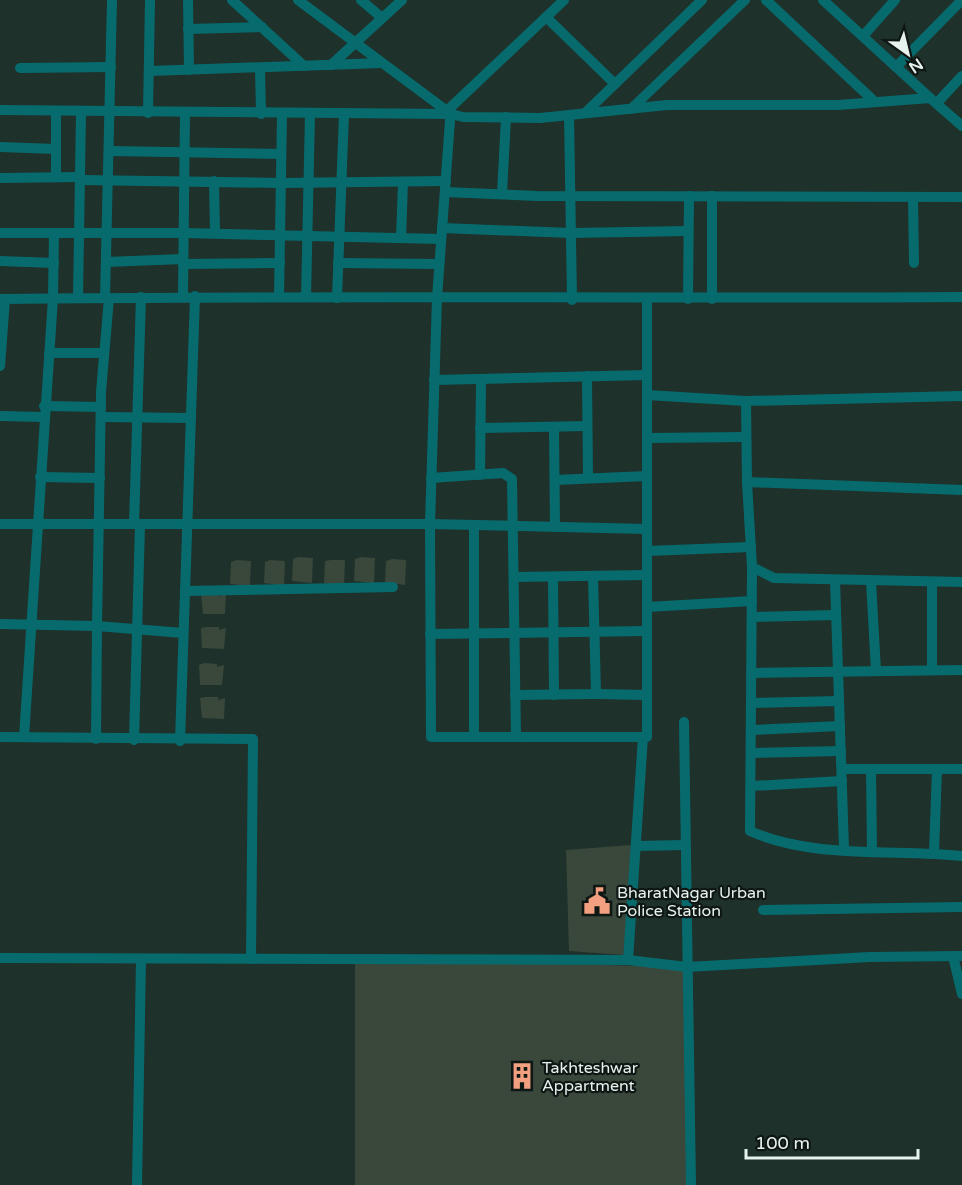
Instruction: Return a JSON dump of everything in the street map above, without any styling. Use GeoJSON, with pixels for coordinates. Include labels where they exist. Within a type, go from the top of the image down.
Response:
{"type":"FeatureCollection","features":[{"type":"Feature","properties":{"kind":"street"},"geometry":{"type":"LineString","coordinates":[[96,739],[101,412],[107,297],[112,0]]}},
{"type":"Feature","properties":{"kind":"street"},"geometry":{"type":"LineString","coordinates":[[148,113],[150,0]]}},
{"type":"Feature","properties":{"kind":"street"},"geometry":{"type":"LineString","coordinates":[[188,0],[189,70]]}},
{"type":"Feature","properties":{"kind":"street"},"geometry":{"type":"LineString","coordinates":[[232,0],[304,66]]}},
{"type":"Feature","properties":{"kind":"street"},"geometry":{"type":"LineString","coordinates":[[298,0],[451,114]]}},
{"type":"Feature","properties":{"kind":"street"},"geometry":{"type":"LineString","coordinates":[[361,0],[382,18]]}},
{"type":"Feature","properties":{"kind":"street"},"geometry":{"type":"LineString","coordinates":[[330,65],[402,0]]}},
{"type":"Feature","properties":{"kind":"street"},"geometry":{"type":"LineString","coordinates":[[564,0],[451,107],[439,264],[434,380],[430,524],[431,737],[647,737],[646,299]]}},
{"type":"Feature","properties":{"kind":"street"},"geometry":{"type":"LineString","coordinates":[[585,113],[702,0]]}},
{"type":"Feature","properties":{"kind":"street"},"geometry":{"type":"LineString","coordinates":[[631,109],[745,0]]}},
{"type":"Feature","properties":{"kind":"street"},"geometry":{"type":"LineString","coordinates":[[766,0],[875,102]]}},
{"type":"Feature","properties":{"kind":"street"},"geometry":{"type":"LineString","coordinates":[[823,0],[962,126]]}},
{"type":"Feature","properties":{"kind":"street"},"geometry":{"type":"LineString","coordinates":[[863,36],[895,0]]}},
{"type":"Feature","properties":{"kind":"street"},"geometry":{"type":"LineString","coordinates":[[896,67],[962,0]]}},
{"type":"Feature","properties":{"kind":"street"},"geometry":{"type":"LineString","coordinates":[[546,17],[615,84]]}},
{"type":"Feature","properties":{"kind":"street"},"geometry":{"type":"LineString","coordinates":[[188,29],[262,27]]}},
{"type":"Feature","properties":{"kind":"street"},"geometry":{"type":"LineString","coordinates":[[149,71],[381,63]]}},
{"type":"Feature","properties":{"kind":"street"},"geometry":{"type":"LineString","coordinates":[[20,68],[111,67]]}},
{"type":"Feature","properties":{"kind":"street"},"geometry":{"type":"LineString","coordinates":[[260,68],[261,114]]}},
{"type":"Feature","properties":{"kind":"street"},"geometry":{"type":"LineString","coordinates":[[0,110],[451,114],[506,117],[568,115],[667,105],[838,105],[934,101],[962,76]]}},
{"type":"Feature","properties":{"kind":"street"},"geometry":{"type":"LineString","coordinates":[[56,111],[56,177]]}},
{"type":"Feature","properties":{"kind":"street"},"geometry":{"type":"LineString","coordinates":[[78,298],[77,233],[81,178],[81,112]]}},
{"type":"Feature","properties":{"kind":"street"},"geometry":{"type":"LineString","coordinates":[[183,296],[185,113]]}},
{"type":"Feature","properties":{"kind":"street"},"geometry":{"type":"LineString","coordinates":[[279,297],[282,114]]}},
{"type":"Feature","properties":{"kind":"street"},"geometry":{"type":"LineString","coordinates":[[306,297],[310,114]]}},
{"type":"Feature","properties":{"kind":"street"},"geometry":{"type":"LineString","coordinates":[[336,298],[344,114]]}},
{"type":"Feature","properties":{"kind":"street"},"geometry":{"type":"LineString","coordinates":[[568,115],[572,300]]}},
{"type":"Feature","properties":{"kind":"street"},"geometry":{"type":"LineString","coordinates":[[502,194],[506,117]]}},
{"type":"Feature","properties":{"kind":"street"},"geometry":{"type":"LineString","coordinates":[[0,147],[56,149]]}},
{"type":"Feature","properties":{"kind":"street"},"geometry":{"type":"LineString","coordinates":[[109,151],[281,154]]}},
{"type":"Feature","properties":{"kind":"street"},"geometry":{"type":"LineString","coordinates":[[0,178],[56,177],[281,183],[404,182],[502,194],[570,196],[962,197]]}},
{"type":"Feature","properties":{"kind":"street"},"geometry":{"type":"LineString","coordinates":[[214,181],[215,233]]}},
{"type":"Feature","properties":{"kind":"street"},"geometry":{"type":"LineString","coordinates":[[401,238],[404,182]]}},
{"type":"Feature","properties":{"kind":"street"},"geometry":{"type":"LineString","coordinates":[[688,299],[689,196]]}},
{"type":"Feature","properties":{"kind":"street"},"geometry":{"type":"LineString","coordinates":[[712,196],[712,299]]}},
{"type":"Feature","properties":{"kind":"street"},"geometry":{"type":"LineString","coordinates":[[913,197],[914,263]]}},
{"type":"Feature","properties":{"kind":"street"},"geometry":{"type":"LineString","coordinates":[[0,233],[215,233],[401,238],[442,234],[688,231]]}},
{"type":"Feature","properties":{"kind":"street"},"geometry":{"type":"LineString","coordinates":[[24,737],[53,298],[54,234]]}},
{"type":"Feature","properties":{"kind":"street"},"geometry":{"type":"LineString","coordinates":[[0,261],[54,263]]}},
{"type":"Feature","properties":{"kind":"street"},"geometry":{"type":"LineString","coordinates":[[106,262],[280,263]]}},
{"type":"Feature","properties":{"kind":"street"},"geometry":{"type":"LineString","coordinates":[[338,263],[439,264]]}},
{"type":"Feature","properties":{"kind":"street"},"geometry":{"type":"LineString","coordinates":[[0,366],[3,299],[183,296],[572,300],[962,297]]}},
{"type":"Feature","properties":{"kind":"street"},"geometry":{"type":"LineString","coordinates":[[180,741],[195,296]]}},
{"type":"Feature","properties":{"kind":"street"},"geometry":{"type":"LineString","coordinates":[[134,740],[136,418],[141,297]]}},
{"type":"Feature","properties":{"kind":"street"},"geometry":{"type":"LineString","coordinates":[[49,353],[104,354]]}},
{"type":"Feature","properties":{"kind":"street"},"geometry":{"type":"LineString","coordinates":[[434,380],[647,375]]}},
{"type":"Feature","properties":{"kind":"street"},"geometry":{"type":"LineString","coordinates":[[587,376],[588,477]]}},
{"type":"Feature","properties":{"kind":"street"},"geometry":{"type":"LineString","coordinates":[[480,475],[481,379]]}},
{"type":"Feature","properties":{"kind":"street"},"geometry":{"type":"LineString","coordinates":[[647,395],[746,401],[962,396]]}},
{"type":"Feature","properties":{"kind":"street"},"geometry":{"type":"LineString","coordinates":[[746,401],[747,482],[752,567],[750,831],[774,842],[872,852],[962,856]]}},
{"type":"Feature","properties":{"kind":"street"},"geometry":{"type":"LineString","coordinates":[[0,416],[44,412],[101,412],[136,418],[191,418]]}},
{"type":"Feature","properties":{"kind":"street"},"geometry":{"type":"LineString","coordinates":[[480,428],[587,426]]}},
{"type":"Feature","properties":{"kind":"street"},"geometry":{"type":"LineString","coordinates":[[554,427],[555,526]]}},
{"type":"Feature","properties":{"kind":"street"},"geometry":{"type":"LineString","coordinates":[[647,438],[746,437]]}},
{"type":"Feature","properties":{"kind":"street"},"geometry":{"type":"LineString","coordinates":[[431,478],[503,473],[510,476],[513,526],[516,737]]}},
{"type":"Feature","properties":{"kind":"street"},"geometry":{"type":"LineString","coordinates":[[40,477],[100,478]]}},
{"type":"Feature","properties":{"kind":"street"},"geometry":{"type":"LineString","coordinates":[[555,480],[588,477],[647,477]]}},
{"type":"Feature","properties":{"kind":"street"},"geometry":{"type":"LineString","coordinates":[[747,482],[962,490]]}},
{"type":"Feature","properties":{"kind":"street"},"geometry":{"type":"LineString","coordinates":[[0,524],[430,524],[647,529]]}},
{"type":"Feature","properties":{"kind":"street"},"geometry":{"type":"LineString","coordinates":[[474,525],[474,737]]}},
{"type":"Feature","properties":{"kind":"street"},"geometry":{"type":"LineString","coordinates":[[647,551],[751,547]]}},
{"type":"Feature","properties":{"kind":"street"},"geometry":{"type":"LineString","coordinates":[[752,567],[774,578],[962,582]]}},
{"type":"Feature","properties":{"kind":"street"},"geometry":{"type":"LineString","coordinates":[[514,577],[647,575]]}},
{"type":"Feature","properties":{"kind":"street"},"geometry":{"type":"LineString","coordinates":[[593,576],[596,694]]}},
{"type":"Feature","properties":{"kind":"street"},"geometry":{"type":"LineString","coordinates":[[553,577],[554,694]]}},
{"type":"Feature","properties":{"kind":"street"},"geometry":{"type":"LineString","coordinates":[[835,580],[844,849]]}},
{"type":"Feature","properties":{"kind":"street"},"geometry":{"type":"LineString","coordinates":[[872,581],[876,671]]}},
{"type":"Feature","properties":{"kind":"street"},"geometry":{"type":"LineString","coordinates":[[932,582],[932,670]]}},
{"type":"Feature","properties":{"kind":"street"},"geometry":{"type":"LineString","coordinates":[[185,591],[393,587]]}},
{"type":"Feature","properties":{"kind":"street"},"geometry":{"type":"LineString","coordinates":[[647,607],[752,601]]}},
{"type":"Feature","properties":{"kind":"street"},"geometry":{"type":"LineString","coordinates":[[752,617],[836,615]]}},
{"type":"Feature","properties":{"kind":"street"},"geometry":{"type":"LineString","coordinates":[[0,624],[97,626],[183,633]]}},
{"type":"Feature","properties":{"kind":"street"},"geometry":{"type":"LineString","coordinates":[[430,634],[647,631]]}},
{"type":"Feature","properties":{"kind":"street"},"geometry":{"type":"LineString","coordinates":[[752,673],[962,670]]}},
{"type":"Feature","properties":{"kind":"street"},"geometry":{"type":"LineString","coordinates":[[515,695],[647,695]]}},
{"type":"Feature","properties":{"kind":"street"},"geometry":{"type":"LineString","coordinates":[[751,703],[839,701]]}},
{"type":"Feature","properties":{"kind":"street"},"geometry":{"type":"LineString","coordinates":[[684,722],[691,1185]]}},
{"type":"Feature","properties":{"kind":"street"},"geometry":{"type":"LineString","coordinates":[[751,730],[840,726]]}},
{"type":"Feature","properties":{"kind":"street"},"geometry":{"type":"LineString","coordinates":[[0,737],[180,741],[253,739],[251,959]]}},
{"type":"Feature","properties":{"kind":"street"},"geometry":{"type":"LineString","coordinates":[[628,960],[643,737]]}},
{"type":"Feature","properties":{"kind":"street"},"geometry":{"type":"LineString","coordinates":[[751,753],[841,752]]}},
{"type":"Feature","properties":{"kind":"street"},"geometry":{"type":"LineString","coordinates":[[750,786],[842,775],[871,769],[962,769]]}},
{"type":"Feature","properties":{"kind":"street"},"geometry":{"type":"LineString","coordinates":[[871,769],[872,852]]}},
{"type":"Feature","properties":{"kind":"street"},"geometry":{"type":"LineString","coordinates":[[934,853],[938,769]]}},
{"type":"Feature","properties":{"kind":"street"},"geometry":{"type":"LineString","coordinates":[[636,846],[685,845]]}},
{"type":"Feature","properties":{"kind":"street"},"geometry":{"type":"LineString","coordinates":[[763,910],[962,907]]}},
{"type":"Feature","properties":{"kind":"street"},"geometry":{"type":"LineString","coordinates":[[0,958],[628,960],[687,967],[870,957],[957,956],[962,994]]}},
{"type":"Feature","properties":{"kind":"street"},"geometry":{"type":"LineString","coordinates":[[136,1185],[141,959]]}},
{"type":"Feature","properties":{"kind":"building"},"geometry":{"type":"Polygon","coordinates":[[[313,558],[312,583],[292,581],[293,559],[313,558]]]}},
{"type":"Feature","properties":{"kind":"building"},"geometry":{"type":"Polygon","coordinates":[[[375,558],[374,583],[354,581],[355,559],[375,558]]]}},
{"type":"Feature","properties":{"kind":"building"},"geometry":{"type":"Polygon","coordinates":[[[345,560],[344,586],[324,583],[325,561],[345,560]]]}},
{"type":"Feature","properties":{"kind":"building"},"geometry":{"type":"Polygon","coordinates":[[[406,560],[405,585],[385,582],[386,561],[406,560]]]}},
{"type":"Feature","properties":{"kind":"building"},"geometry":{"type":"Polygon","coordinates":[[[251,561],[250,586],[230,584],[231,562],[251,561]]]}},
{"type":"Feature","properties":{"kind":"building"},"geometry":{"type":"Polygon","coordinates":[[[285,561],[284,586],[264,583],[265,562],[285,561]]]}},
{"type":"Feature","properties":{"kind":"building"},"geometry":{"type":"Polygon","coordinates":[[[219,593],[219,596],[226,594],[225,614],[203,614],[201,594],[219,593]]]}},
{"type":"Feature","properties":{"kind":"building"},"geometry":{"type":"Polygon","coordinates":[[[219,627],[219,630],[226,628],[224,649],[202,648],[201,628],[219,627]]]}},
{"type":"Feature","properties":{"kind":"building"},"geometry":{"type":"Polygon","coordinates":[[[217,664],[217,667],[224,665],[222,685],[200,685],[199,665],[217,664]]]}},
{"type":"Feature","properties":{"kind":"building"},"geometry":{"type":"Polygon","coordinates":[[[218,697],[218,700],[225,698],[224,719],[202,718],[200,698],[218,697]]]}},
{"type":"Feature","properties":{"kind":"building","name":"BharatNagar Urban Police Station"},"geometry":{"type":"Polygon","coordinates":[[[631,845],[624,955],[569,951],[566,850],[631,845]]]}},
{"type":"Feature","properties":{"kind":"building","name":"Takhteshwar Appartment"},"geometry":{"type":"Polygon","coordinates":[[[355,959],[687,967],[691,1185],[355,1185],[355,959]]]}},
{"type":"Feature","properties":{"kind":"place","name":"BharatNagar Urban Police Station"},"geometry":{"type":"Point","coordinates":[597,901]}},
{"type":"Feature","properties":{"kind":"place","name":"Takhteshwar Appartment"},"geometry":{"type":"Point","coordinates":[522,1076]}}]}
